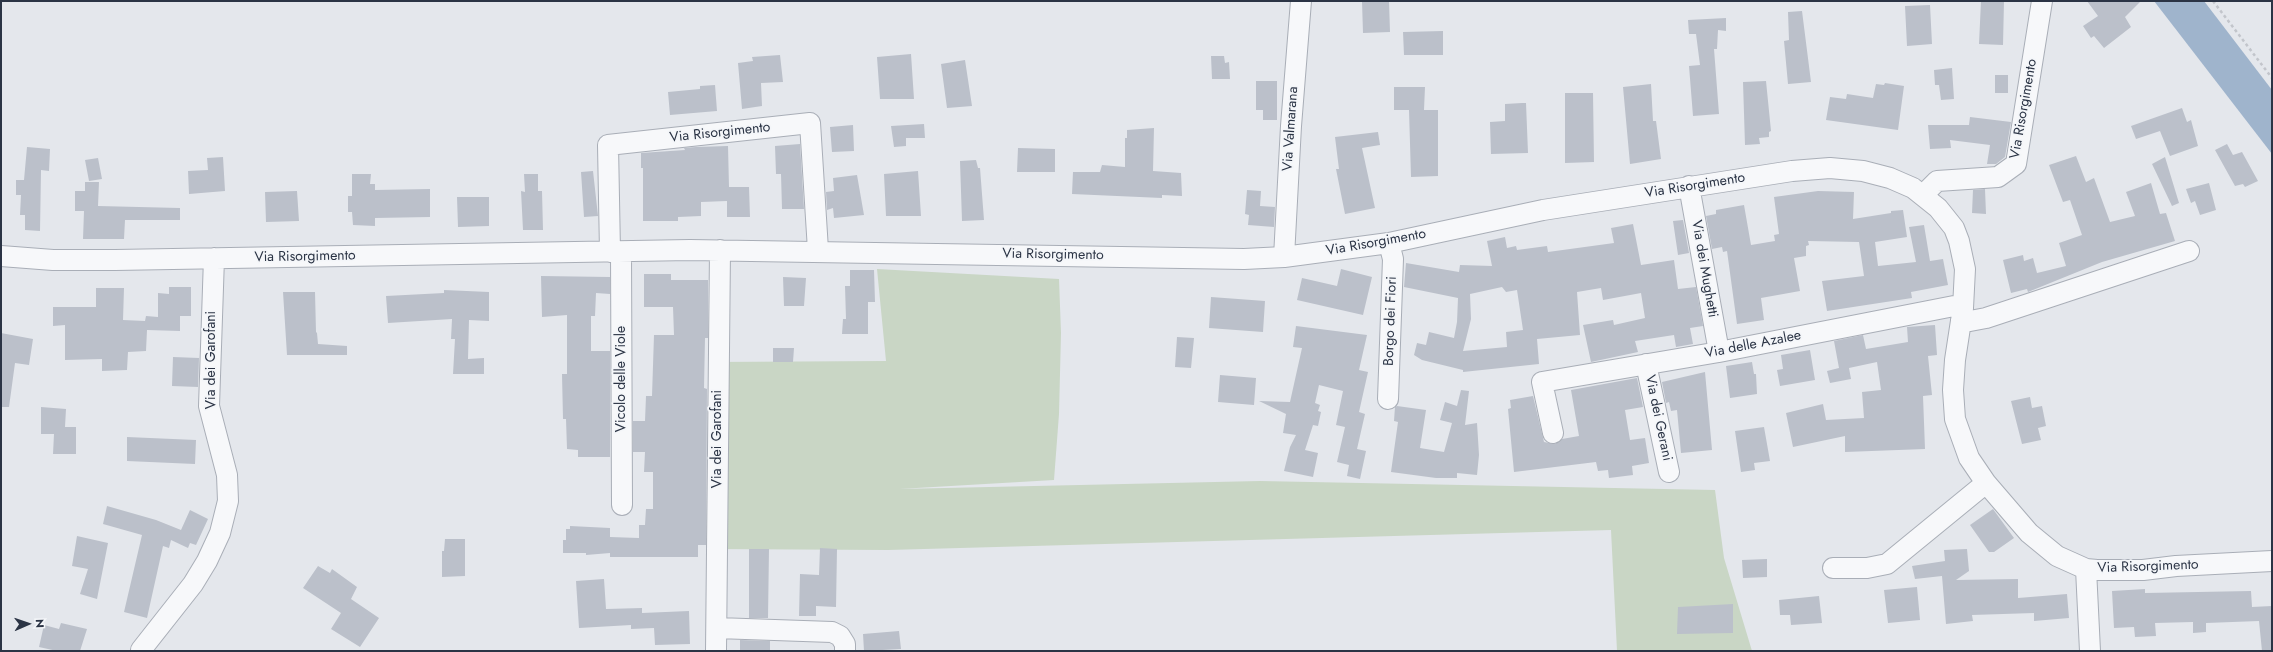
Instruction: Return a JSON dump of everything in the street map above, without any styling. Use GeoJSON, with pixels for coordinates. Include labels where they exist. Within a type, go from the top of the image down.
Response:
{"type":"FeatureCollection","features":[{"type":"Feature","properties":{"kind":"street","name":"Via Valmarana"},"geometry":{"type":"LineString","coordinates":[[1284,257],[1291,126],[1301,1]]}},
{"type":"Feature","properties":{"kind":"street","name":"Via Risorgimento"},"geometry":{"type":"LineString","coordinates":[[1923,195],[1937,181],[1998,177],[2016,164],[2042,1]]}},
{"type":"Feature","properties":{"kind":"street","name":"Via Risorgimento"},"geometry":{"type":"LineString","coordinates":[[615,252],[608,146],[810,123],[818,250]]}},
{"type":"Feature","properties":{"kind":"street","name":"Via Risorgimento"},"geometry":{"type":"LineString","coordinates":[[1,256],[53,260],[720,250],[818,250],[1244,259],[1284,257],[1388,243],[1543,210],[1690,186],[1830,168],[1863,171],[1890,178],[1913,188],[1938,208],[1954,228],[1959,242],[1964,269],[1962,314],[1953,390],[1955,419],[1970,458],[1986,483],[2029,533],[2058,556],[2086,569],[2143,570],[2176,566],[2272,561]]}},
{"type":"Feature","properties":{"kind":"street","name":"Via dei Mughetti"},"geometry":{"type":"LineString","coordinates":[[1690,186],[1719,352]]}},
{"type":"Feature","properties":{"kind":"street","name":"Borgo dei Fiori"},"geometry":{"type":"LineString","coordinates":[[1388,243],[1393,260],[1388,400]]}},
{"type":"Feature","properties":{"kind":"street","name":"Via dei Garofani"},"geometry":{"type":"LineString","coordinates":[[716,651],[720,250]]}},
{"type":"Feature","properties":{"kind":"street"},"geometry":{"type":"LineString","coordinates":[[1962,314],[1970,321],[1986,318],[2189,251]]}},
{"type":"Feature","properties":{"kind":"street","name":"Vicolo delle Viole"},"geometry":{"type":"LineString","coordinates":[[615,252],[622,506]]}},
{"type":"Feature","properties":{"kind":"street","name":"Via dei Garofani"},"geometry":{"type":"LineString","coordinates":[[141,650],[193,584],[207,561],[220,533],[228,501],[227,475],[209,406],[214,258]]}},
{"type":"Feature","properties":{"kind":"street","name":"Via delle Azalee"},"geometry":{"type":"LineString","coordinates":[[1553,433],[1542,382],[1719,352],[1954,306],[1962,314]]}},
{"type":"Feature","properties":{"kind":"street","name":"Via dei Gerani"},"geometry":{"type":"LineString","coordinates":[[1646,364],[1669,472]]}},
{"type":"Feature","properties":{"kind":"street"},"geometry":{"type":"LineString","coordinates":[[1833,568],[1867,568],[1887,564],[1986,483]]}},
{"type":"Feature","properties":{"kind":"street"},"geometry":{"type":"LineString","coordinates":[[2086,569],[2090,651],[2087,651]]}},
{"type":"Feature","properties":{"kind":"street"},"geometry":{"type":"LineString","coordinates":[[717,628],[832,632],[840,636],[846,644],[845,651]]}},
{"type":"Feature","properties":{"kind":"path"},"geometry":{"type":"LineString","coordinates":[[2213,1],[2272,78]]}},
{"type":"Feature","properties":{"kind":"green space"},"geometry":{"type":"Polygon","coordinates":[[[877,269],[1059,279],[1061,333],[1059,414],[1054,480],[899,489],[1260,481],[1715,490],[1724,558],[1752,651],[1617,651],[1611,530],[888,550],[707,549],[711,362],[886,361],[877,269]]]}},
{"type":"Feature","properties":{"kind":"water"},"geometry":{"type":"Polygon","coordinates":[[[2154,1],[2204,1],[2272,90],[2272,154],[2154,1]]]}},
{"type":"Feature","properties":{"kind":"building"},"geometry":{"type":"Polygon","coordinates":[[[1362,1],[1389,1],[1390,32],[1363,33],[1362,1]]]}},
{"type":"Feature","properties":{"kind":"building"},"geometry":{"type":"Polygon","coordinates":[[[1981,1],[2004,1],[2003,45],[1979,44],[1981,1]]]}},
{"type":"Feature","properties":{"kind":"building"},"geometry":{"type":"Polygon","coordinates":[[[2087,1],[2141,1],[2125,17],[2131,27],[2104,48],[2094,36],[2091,38],[2083,26],[2098,16],[2087,1]]]}},
{"type":"Feature","properties":{"kind":"building"},"geometry":{"type":"Polygon","coordinates":[[[1930,5],[1932,44],[1907,46],[1905,6],[1930,5]]]}},
{"type":"Feature","properties":{"kind":"building"},"geometry":{"type":"Polygon","coordinates":[[[1802,11],[1811,82],[1788,84],[1784,41],[1789,40],[1788,12],[1802,11]]]}},
{"type":"Feature","properties":{"kind":"building"},"geometry":{"type":"Polygon","coordinates":[[[1726,18],[1726,31],[1718,30],[1717,49],[1714,49],[1719,114],[1693,116],[1689,66],[1700,65],[1696,34],[1689,34],[1688,20],[1726,18]]]}},
{"type":"Feature","properties":{"kind":"building"},"geometry":{"type":"Polygon","coordinates":[[[1443,31],[1443,55],[1404,55],[1403,32],[1443,31]]]}},
{"type":"Feature","properties":{"kind":"building"},"geometry":{"type":"Polygon","coordinates":[[[911,54],[914,99],[880,99],[877,57],[911,54]]]}},
{"type":"Feature","properties":{"kind":"building"},"geometry":{"type":"Polygon","coordinates":[[[780,55],[783,82],[761,83],[762,106],[742,109],[738,63],[753,61],[752,57],[780,55]]]}},
{"type":"Feature","properties":{"kind":"building"},"geometry":{"type":"Polygon","coordinates":[[[1211,56],[1224,56],[1225,63],[1229,62],[1230,79],[1212,79],[1211,56]]]}},
{"type":"Feature","properties":{"kind":"building"},"geometry":{"type":"Polygon","coordinates":[[[965,60],[972,106],[947,108],[941,64],[965,60]]]}},
{"type":"Feature","properties":{"kind":"building"},"geometry":{"type":"Polygon","coordinates":[[[1952,68],[1954,99],[1941,100],[1939,85],[1935,85],[1934,70],[1952,68]]]}},
{"type":"Feature","properties":{"kind":"building"},"geometry":{"type":"Polygon","coordinates":[[[1995,75],[2008,75],[2008,93],[1995,93],[1995,75]]]}},
{"type":"Feature","properties":{"kind":"building"},"geometry":{"type":"Polygon","coordinates":[[[1256,81],[1277,81],[1277,120],[1263,120],[1263,110],[1256,110],[1256,81]]]}},
{"type":"Feature","properties":{"kind":"building"},"geometry":{"type":"Polygon","coordinates":[[[1766,81],[1771,131],[1769,132],[1769,137],[1759,138],[1760,144],[1745,145],[1743,82],[1766,81]]]}},
{"type":"Feature","properties":{"kind":"building"},"geometry":{"type":"Polygon","coordinates":[[[1885,83],[1904,86],[1898,130],[1826,120],[1830,97],[1846,99],[1847,94],[1873,98],[1876,84],[1884,85],[1885,83]]]}},
{"type":"Feature","properties":{"kind":"building"},"geometry":{"type":"Polygon","coordinates":[[[1651,84],[1653,121],[1656,121],[1661,159],[1630,164],[1623,87],[1651,84]]]}},
{"type":"Feature","properties":{"kind":"building"},"geometry":{"type":"Polygon","coordinates":[[[715,85],[717,111],[670,115],[668,92],[700,89],[700,86],[715,85]]]}},
{"type":"Feature","properties":{"kind":"building"},"geometry":{"type":"Polygon","coordinates":[[[1394,87],[1425,87],[1424,110],[1438,110],[1438,176],[1411,177],[1409,110],[1394,110],[1394,87]]]}},
{"type":"Feature","properties":{"kind":"building"},"geometry":{"type":"Polygon","coordinates":[[[1565,93],[1593,93],[1594,162],[1565,163],[1565,93]]]}},
{"type":"Feature","properties":{"kind":"building"},"geometry":{"type":"Polygon","coordinates":[[[1526,103],[1528,153],[1491,154],[1490,122],[1505,121],[1505,104],[1526,103]]]}},
{"type":"Feature","properties":{"kind":"building"},"geometry":{"type":"Polygon","coordinates":[[[2182,108],[2187,122],[2191,120],[2198,146],[2170,156],[2160,131],[2136,139],[2131,126],[2182,108]]]}},
{"type":"Feature","properties":{"kind":"building"},"geometry":{"type":"Polygon","coordinates":[[[1970,117],[2011,122],[2005,157],[1996,164],[1987,164],[1990,145],[1950,140],[1951,148],[1930,149],[1928,125],[1969,125],[1970,117]]]}},
{"type":"Feature","properties":{"kind":"building"},"geometry":{"type":"Polygon","coordinates":[[[924,124],[925,138],[906,138],[906,146],[894,147],[891,126],[924,124]]]}},
{"type":"Feature","properties":{"kind":"building"},"geometry":{"type":"Polygon","coordinates":[[[853,125],[854,151],[832,152],[830,127],[853,125]]]}},
{"type":"Feature","properties":{"kind":"building"},"geometry":{"type":"Polygon","coordinates":[[[1154,128],[1153,171],[1181,173],[1182,196],[1162,195],[1162,198],[1072,194],[1073,172],[1100,172],[1102,165],[1125,167],[1125,138],[1127,138],[1127,130],[1154,128]]]}},
{"type":"Feature","properties":{"kind":"building"},"geometry":{"type":"Polygon","coordinates":[[[1378,132],[1380,145],[1362,148],[1375,208],[1345,214],[1336,169],[1339,169],[1335,137],[1378,132]]]}},
{"type":"Feature","properties":{"kind":"building"},"geometry":{"type":"Polygon","coordinates":[[[800,144],[804,209],[782,209],[781,174],[776,174],[775,146],[800,144]]]}},
{"type":"Feature","properties":{"kind":"building"},"geometry":{"type":"Polygon","coordinates":[[[2227,144],[2233,155],[2242,152],[2258,181],[2245,187],[2243,184],[2235,186],[2215,150],[2227,144]]]}},
{"type":"Feature","properties":{"kind":"building"},"geometry":{"type":"Polygon","coordinates":[[[728,146],[729,187],[749,187],[750,217],[727,217],[727,201],[701,202],[701,216],[678,217],[678,221],[643,221],[643,168],[641,168],[641,153],[685,150],[684,148],[696,147],[728,146]]]}},
{"type":"Feature","properties":{"kind":"building"},"geometry":{"type":"Polygon","coordinates":[[[27,147],[50,149],[49,171],[41,170],[40,231],[25,230],[25,215],[20,215],[21,195],[16,195],[16,180],[24,180],[27,147]]]}},
{"type":"Feature","properties":{"kind":"building"},"geometry":{"type":"Polygon","coordinates":[[[1018,148],[1055,149],[1055,172],[1017,172],[1018,148]]]}},
{"type":"Feature","properties":{"kind":"building"},"geometry":{"type":"Polygon","coordinates":[[[2076,156],[2086,182],[2094,178],[2110,222],[2135,216],[2126,192],[2151,183],[2160,214],[2166,213],[2175,241],[2102,262],[2028,292],[2027,289],[2011,293],[2003,260],[2023,255],[2024,261],[2033,258],[2037,273],[2066,266],[2059,243],[2082,235],[2070,200],[2063,202],[2049,165],[2076,156]]]}},
{"type":"Feature","properties":{"kind":"building"},"geometry":{"type":"Polygon","coordinates":[[[223,157],[225,191],[189,194],[188,171],[208,170],[207,158],[223,157]]]}},
{"type":"Feature","properties":{"kind":"building"},"geometry":{"type":"Polygon","coordinates":[[[2165,157],[2179,203],[2172,206],[2152,164],[2165,157]]]}},
{"type":"Feature","properties":{"kind":"building"},"geometry":{"type":"Polygon","coordinates":[[[98,158],[102,179],[89,181],[85,160],[98,158]]]}},
{"type":"Feature","properties":{"kind":"building"},"geometry":{"type":"Polygon","coordinates":[[[976,160],[978,168],[980,168],[984,220],[962,221],[960,161],[976,160]]]}},
{"type":"Feature","properties":{"kind":"building"},"geometry":{"type":"Polygon","coordinates":[[[593,171],[598,216],[584,217],[581,172],[593,171]]]}},
{"type":"Feature","properties":{"kind":"building"},"geometry":{"type":"Polygon","coordinates":[[[918,171],[921,216],[886,216],[884,174],[918,171]]]}},
{"type":"Feature","properties":{"kind":"building"},"geometry":{"type":"Polygon","coordinates":[[[352,174],[371,174],[370,184],[375,184],[375,190],[430,189],[430,217],[375,218],[375,226],[353,225],[352,212],[348,212],[348,196],[352,196],[352,174]]]}},
{"type":"Feature","properties":{"kind":"building"},"geometry":{"type":"Polygon","coordinates":[[[524,174],[538,174],[538,191],[542,191],[543,230],[523,230],[521,191],[525,192],[524,174]]]}},
{"type":"Feature","properties":{"kind":"building"},"geometry":{"type":"Polygon","coordinates":[[[857,175],[864,215],[834,218],[833,208],[827,210],[826,192],[834,191],[833,178],[857,175]]]}},
{"type":"Feature","properties":{"kind":"building"},"geometry":{"type":"Polygon","coordinates":[[[85,182],[99,182],[98,206],[180,208],[180,220],[125,220],[124,239],[83,239],[84,211],[75,211],[75,191],[85,191],[85,182]]]}},
{"type":"Feature","properties":{"kind":"building"},"geometry":{"type":"Polygon","coordinates":[[[2209,183],[2216,210],[2200,215],[2195,201],[2191,203],[2186,189],[2209,183]]]}},
{"type":"Feature","properties":{"kind":"building"},"geometry":{"type":"Polygon","coordinates":[[[1985,189],[1986,214],[1972,213],[1973,190],[1985,189]]]}},
{"type":"Feature","properties":{"kind":"building"},"geometry":{"type":"Polygon","coordinates":[[[1247,190],[1261,191],[1260,206],[1275,207],[1274,227],[1248,225],[1249,215],[1245,214],[1247,190]]]}},
{"type":"Feature","properties":{"kind":"building"},"geometry":{"type":"Polygon","coordinates":[[[297,191],[299,221],[266,222],[265,192],[297,191]]]}},
{"type":"Feature","properties":{"kind":"building"},"geometry":{"type":"Polygon","coordinates":[[[1818,191],[1854,192],[1853,219],[1903,210],[1907,237],[1875,242],[1878,266],[1916,262],[1909,227],[1924,225],[1930,261],[1943,259],[1948,285],[1911,292],[1912,298],[1827,311],[1822,281],[1864,276],[1859,242],[1808,241],[1809,245],[1806,246],[1806,256],[1794,258],[1800,291],[1761,298],[1764,320],[1737,324],[1727,251],[1723,252],[1722,247],[1712,249],[1706,216],[1716,214],[1716,210],[1744,205],[1751,245],[1775,241],[1774,235],[1779,234],[1774,197],[1818,191]]]}},
{"type":"Feature","properties":{"kind":"building"},"geometry":{"type":"Polygon","coordinates":[[[457,197],[489,197],[489,226],[458,227],[457,197]]]}},
{"type":"Feature","properties":{"kind":"building"},"geometry":{"type":"Polygon","coordinates":[[[1683,220],[1689,253],[1678,255],[1673,221],[1683,220]]]}},
{"type":"Feature","properties":{"kind":"building"},"geometry":{"type":"Polygon","coordinates":[[[1633,224],[1641,265],[1674,260],[1678,289],[1696,287],[1703,326],[1690,328],[1693,344],[1676,347],[1674,335],[1635,341],[1638,352],[1591,362],[1583,325],[1613,320],[1614,325],[1645,318],[1641,293],[1603,300],[1601,288],[1577,292],[1580,335],[1537,339],[1539,364],[1463,372],[1463,370],[1422,360],[1414,355],[1417,343],[1426,345],[1429,332],[1454,338],[1457,322],[1458,298],[1404,287],[1406,263],[1459,272],[1460,265],[1492,266],[1487,241],[1505,237],[1507,248],[1516,246],[1517,250],[1547,246],[1548,252],[1614,243],[1611,228],[1633,224]],[[1502,287],[1470,294],[1471,319],[1463,351],[1507,347],[1506,332],[1523,330],[1517,290],[1506,292],[1502,287]]]}},
{"type":"Feature","properties":{"kind":"building"},"geometry":{"type":"Polygon","coordinates":[[[1341,269],[1372,277],[1363,315],[1297,300],[1302,278],[1337,286],[1341,269]]]}},
{"type":"Feature","properties":{"kind":"building"},"geometry":{"type":"Polygon","coordinates":[[[850,270],[874,270],[875,302],[868,302],[868,334],[842,334],[843,319],[846,319],[845,286],[850,286],[850,270]]]}},
{"type":"Feature","properties":{"kind":"building"},"geometry":{"type":"Polygon","coordinates":[[[644,274],[671,274],[671,280],[708,280],[708,338],[705,338],[704,388],[707,389],[706,545],[698,545],[698,557],[610,557],[610,553],[586,555],[586,553],[563,553],[563,540],[566,540],[566,529],[570,529],[570,526],[610,528],[610,537],[639,538],[639,525],[645,525],[646,509],[653,509],[653,472],[644,472],[645,452],[633,452],[633,421],[645,421],[646,396],[652,396],[654,335],[674,335],[673,307],[644,307],[644,274]]]}},
{"type":"Feature","properties":{"kind":"building"},"geometry":{"type":"Polygon","coordinates":[[[541,276],[610,277],[610,294],[596,293],[595,316],[591,316],[591,351],[610,351],[610,457],[578,457],[578,450],[567,449],[566,419],[563,419],[562,374],[567,374],[567,315],[542,317],[541,276]]]}},
{"type":"Feature","properties":{"kind":"building"},"geometry":{"type":"Polygon","coordinates":[[[783,277],[806,278],[804,306],[784,306],[783,277]]]}},
{"type":"Feature","properties":{"kind":"building"},"geometry":{"type":"Polygon","coordinates":[[[169,287],[191,287],[191,316],[180,316],[180,331],[147,330],[146,351],[128,352],[127,370],[102,371],[102,359],[65,360],[65,325],[53,326],[53,307],[96,307],[96,288],[124,288],[123,320],[145,321],[146,316],[158,317],[158,293],[169,294],[169,287]]]}},
{"type":"Feature","properties":{"kind":"building"},"geometry":{"type":"Polygon","coordinates":[[[444,290],[489,292],[489,321],[469,320],[468,359],[484,358],[484,374],[453,374],[455,339],[451,339],[452,319],[388,323],[386,296],[444,293],[444,290]]]}},
{"type":"Feature","properties":{"kind":"building"},"geometry":{"type":"Polygon","coordinates":[[[283,292],[315,292],[316,332],[318,344],[347,346],[347,355],[287,355],[283,292]]]}},
{"type":"Feature","properties":{"kind":"building"},"geometry":{"type":"Polygon","coordinates":[[[1211,297],[1265,301],[1263,332],[1209,328],[1211,297]]]}},
{"type":"Feature","properties":{"kind":"building"},"geometry":{"type":"Polygon","coordinates":[[[1935,325],[1937,355],[1928,356],[1932,395],[1923,396],[1925,449],[1845,452],[1845,436],[1793,447],[1786,413],[1823,404],[1826,420],[1864,418],[1862,392],[1881,390],[1877,362],[1849,368],[1851,379],[1830,383],[1827,371],[1839,368],[1834,341],[1863,335],[1866,349],[1908,342],[1907,327],[1935,325]]]}},
{"type":"Feature","properties":{"kind":"building"},"geometry":{"type":"Polygon","coordinates":[[[1296,326],[1367,335],[1359,370],[1368,372],[1359,412],[1365,414],[1357,449],[1366,451],[1360,479],[1347,476],[1349,465],[1337,462],[1345,427],[1336,425],[1343,391],[1319,385],[1315,403],[1320,405],[1318,411],[1321,412],[1318,426],[1313,425],[1305,450],[1318,453],[1313,477],[1284,471],[1290,447],[1296,435],[1283,433],[1286,414],[1259,401],[1290,402],[1302,348],[1293,347],[1296,326]]]}},
{"type":"Feature","properties":{"kind":"building"},"geometry":{"type":"Polygon","coordinates":[[[1,333],[33,339],[29,365],[15,363],[9,407],[1,407],[1,333]]]}},
{"type":"Feature","properties":{"kind":"building"},"geometry":{"type":"Polygon","coordinates":[[[1177,337],[1194,338],[1191,368],[1175,367],[1177,337]]]}},
{"type":"Feature","properties":{"kind":"building"},"geometry":{"type":"Polygon","coordinates":[[[773,348],[794,348],[793,362],[773,362],[773,348]]]}},
{"type":"Feature","properties":{"kind":"building"},"geometry":{"type":"Polygon","coordinates":[[[1810,350],[1815,380],[1780,386],[1777,370],[1783,369],[1781,355],[1810,350]]]}},
{"type":"Feature","properties":{"kind":"building"},"geometry":{"type":"Polygon","coordinates":[[[173,357],[199,358],[198,387],[172,386],[173,357]]]}},
{"type":"Feature","properties":{"kind":"building"},"geometry":{"type":"Polygon","coordinates":[[[1752,362],[1754,374],[1756,374],[1757,394],[1730,398],[1726,366],[1752,362]]]}},
{"type":"Feature","properties":{"kind":"building"},"geometry":{"type":"Polygon","coordinates":[[[1705,372],[1712,450],[1681,453],[1677,410],[1671,411],[1669,402],[1666,403],[1662,382],[1705,372]]]}},
{"type":"Feature","properties":{"kind":"building"},"geometry":{"type":"Polygon","coordinates":[[[1220,375],[1256,378],[1254,405],[1218,402],[1220,375]]]}},
{"type":"Feature","properties":{"kind":"building"},"geometry":{"type":"Polygon","coordinates":[[[1637,378],[1643,407],[1625,410],[1630,440],[1645,438],[1649,463],[1632,466],[1633,475],[1609,478],[1608,470],[1598,471],[1596,462],[1514,472],[1508,409],[1511,408],[1510,400],[1533,396],[1544,442],[1555,444],[1562,439],[1579,436],[1571,390],[1637,378]]]}},
{"type":"Feature","properties":{"kind":"building"},"geometry":{"type":"Polygon","coordinates":[[[1461,390],[1469,391],[1465,425],[1477,423],[1479,455],[1477,475],[1457,473],[1457,478],[1436,478],[1391,472],[1398,422],[1394,421],[1395,407],[1426,410],[1420,448],[1444,452],[1452,423],[1440,420],[1445,402],[1457,406],[1461,390]]]}},
{"type":"Feature","properties":{"kind":"building"},"geometry":{"type":"Polygon","coordinates":[[[2030,397],[2032,408],[2042,406],[2046,426],[2038,428],[2041,440],[2022,444],[2011,401],[2030,397]]]}},
{"type":"Feature","properties":{"kind":"building"},"geometry":{"type":"Polygon","coordinates":[[[41,407],[66,409],[65,427],[76,427],[76,454],[53,454],[54,434],[41,434],[41,407]]]}},
{"type":"Feature","properties":{"kind":"building"},"geometry":{"type":"Polygon","coordinates":[[[1764,427],[1770,461],[1754,463],[1755,470],[1741,472],[1735,431],[1764,427]]]}},
{"type":"Feature","properties":{"kind":"building"},"geometry":{"type":"Polygon","coordinates":[[[127,437],[196,440],[195,464],[127,461],[127,437]]]}},
{"type":"Feature","properties":{"kind":"building"},"geometry":{"type":"Polygon","coordinates":[[[107,506],[156,520],[181,530],[190,510],[208,519],[196,545],[190,543],[188,548],[171,540],[169,548],[163,546],[147,618],[124,612],[142,535],[103,524],[107,506]]]}},
{"type":"Feature","properties":{"kind":"building"},"geometry":{"type":"Polygon","coordinates":[[[1993,509],[2014,538],[1994,552],[1989,552],[1970,525],[1993,509]]]}},
{"type":"Feature","properties":{"kind":"building"},"geometry":{"type":"Polygon","coordinates":[[[77,536],[108,543],[97,599],[80,594],[88,569],[72,566],[77,536]]]}},
{"type":"Feature","properties":{"kind":"building"},"geometry":{"type":"Polygon","coordinates":[[[445,539],[465,539],[465,576],[442,577],[442,551],[444,551],[445,539]]]}},
{"type":"Feature","properties":{"kind":"building"},"geometry":{"type":"Polygon","coordinates":[[[820,548],[837,549],[836,607],[816,606],[816,616],[799,616],[800,574],[819,575],[820,548]]]}},
{"type":"Feature","properties":{"kind":"building"},"geometry":{"type":"Polygon","coordinates":[[[749,549],[769,549],[768,618],[749,618],[749,549]]]}},
{"type":"Feature","properties":{"kind":"building"},"geometry":{"type":"Polygon","coordinates":[[[1967,549],[1969,571],[1956,580],[2018,579],[2018,598],[2067,594],[2069,618],[2034,621],[2034,613],[1972,615],[1973,621],[1946,624],[1942,576],[1915,579],[1912,566],[1945,561],[1944,550],[1967,549]]]}},
{"type":"Feature","properties":{"kind":"building"},"geometry":{"type":"Polygon","coordinates":[[[1767,559],[1767,577],[1743,578],[1742,560],[1767,559]]]}},
{"type":"Feature","properties":{"kind":"building"},"geometry":{"type":"Polygon","coordinates":[[[318,566],[330,573],[332,569],[357,587],[351,599],[379,618],[360,647],[331,629],[341,613],[303,588],[318,566]]]}},
{"type":"Feature","properties":{"kind":"building"},"geometry":{"type":"Polygon","coordinates":[[[604,579],[606,609],[642,608],[642,613],[689,611],[690,644],[655,645],[654,628],[631,629],[631,625],[579,628],[576,581],[604,579]]]}},
{"type":"Feature","properties":{"kind":"building"},"geometry":{"type":"Polygon","coordinates":[[[1917,587],[1920,620],[1888,623],[1884,590],[1917,587]]]}},
{"type":"Feature","properties":{"kind":"building"},"geometry":{"type":"Polygon","coordinates":[[[2145,589],[2145,593],[2251,591],[2252,607],[2272,606],[2272,651],[2262,651],[2259,621],[2206,623],[2206,632],[2193,633],[2193,622],[2155,623],[2156,636],[2135,637],[2134,627],[2114,628],[2112,591],[2145,589]]]}},
{"type":"Feature","properties":{"kind":"building"},"geometry":{"type":"Polygon","coordinates":[[[1819,596],[1822,623],[1791,625],[1790,615],[1780,615],[1779,600],[1819,596]]]}},
{"type":"Feature","properties":{"kind":"building"},"geometry":{"type":"Polygon","coordinates":[[[1733,604],[1733,633],[1677,634],[1678,607],[1733,604]]]}},
{"type":"Feature","properties":{"kind":"building"},"geometry":{"type":"Polygon","coordinates":[[[61,623],[87,629],[80,651],[57,651],[39,647],[44,625],[59,629],[61,623]]]}},
{"type":"Feature","properties":{"kind":"building"},"geometry":{"type":"Polygon","coordinates":[[[899,631],[901,649],[864,651],[863,634],[899,631]]]}},
{"type":"Feature","properties":{"kind":"building"},"geometry":{"type":"Polygon","coordinates":[[[740,640],[770,641],[770,651],[740,651],[740,640]]]}}]}
